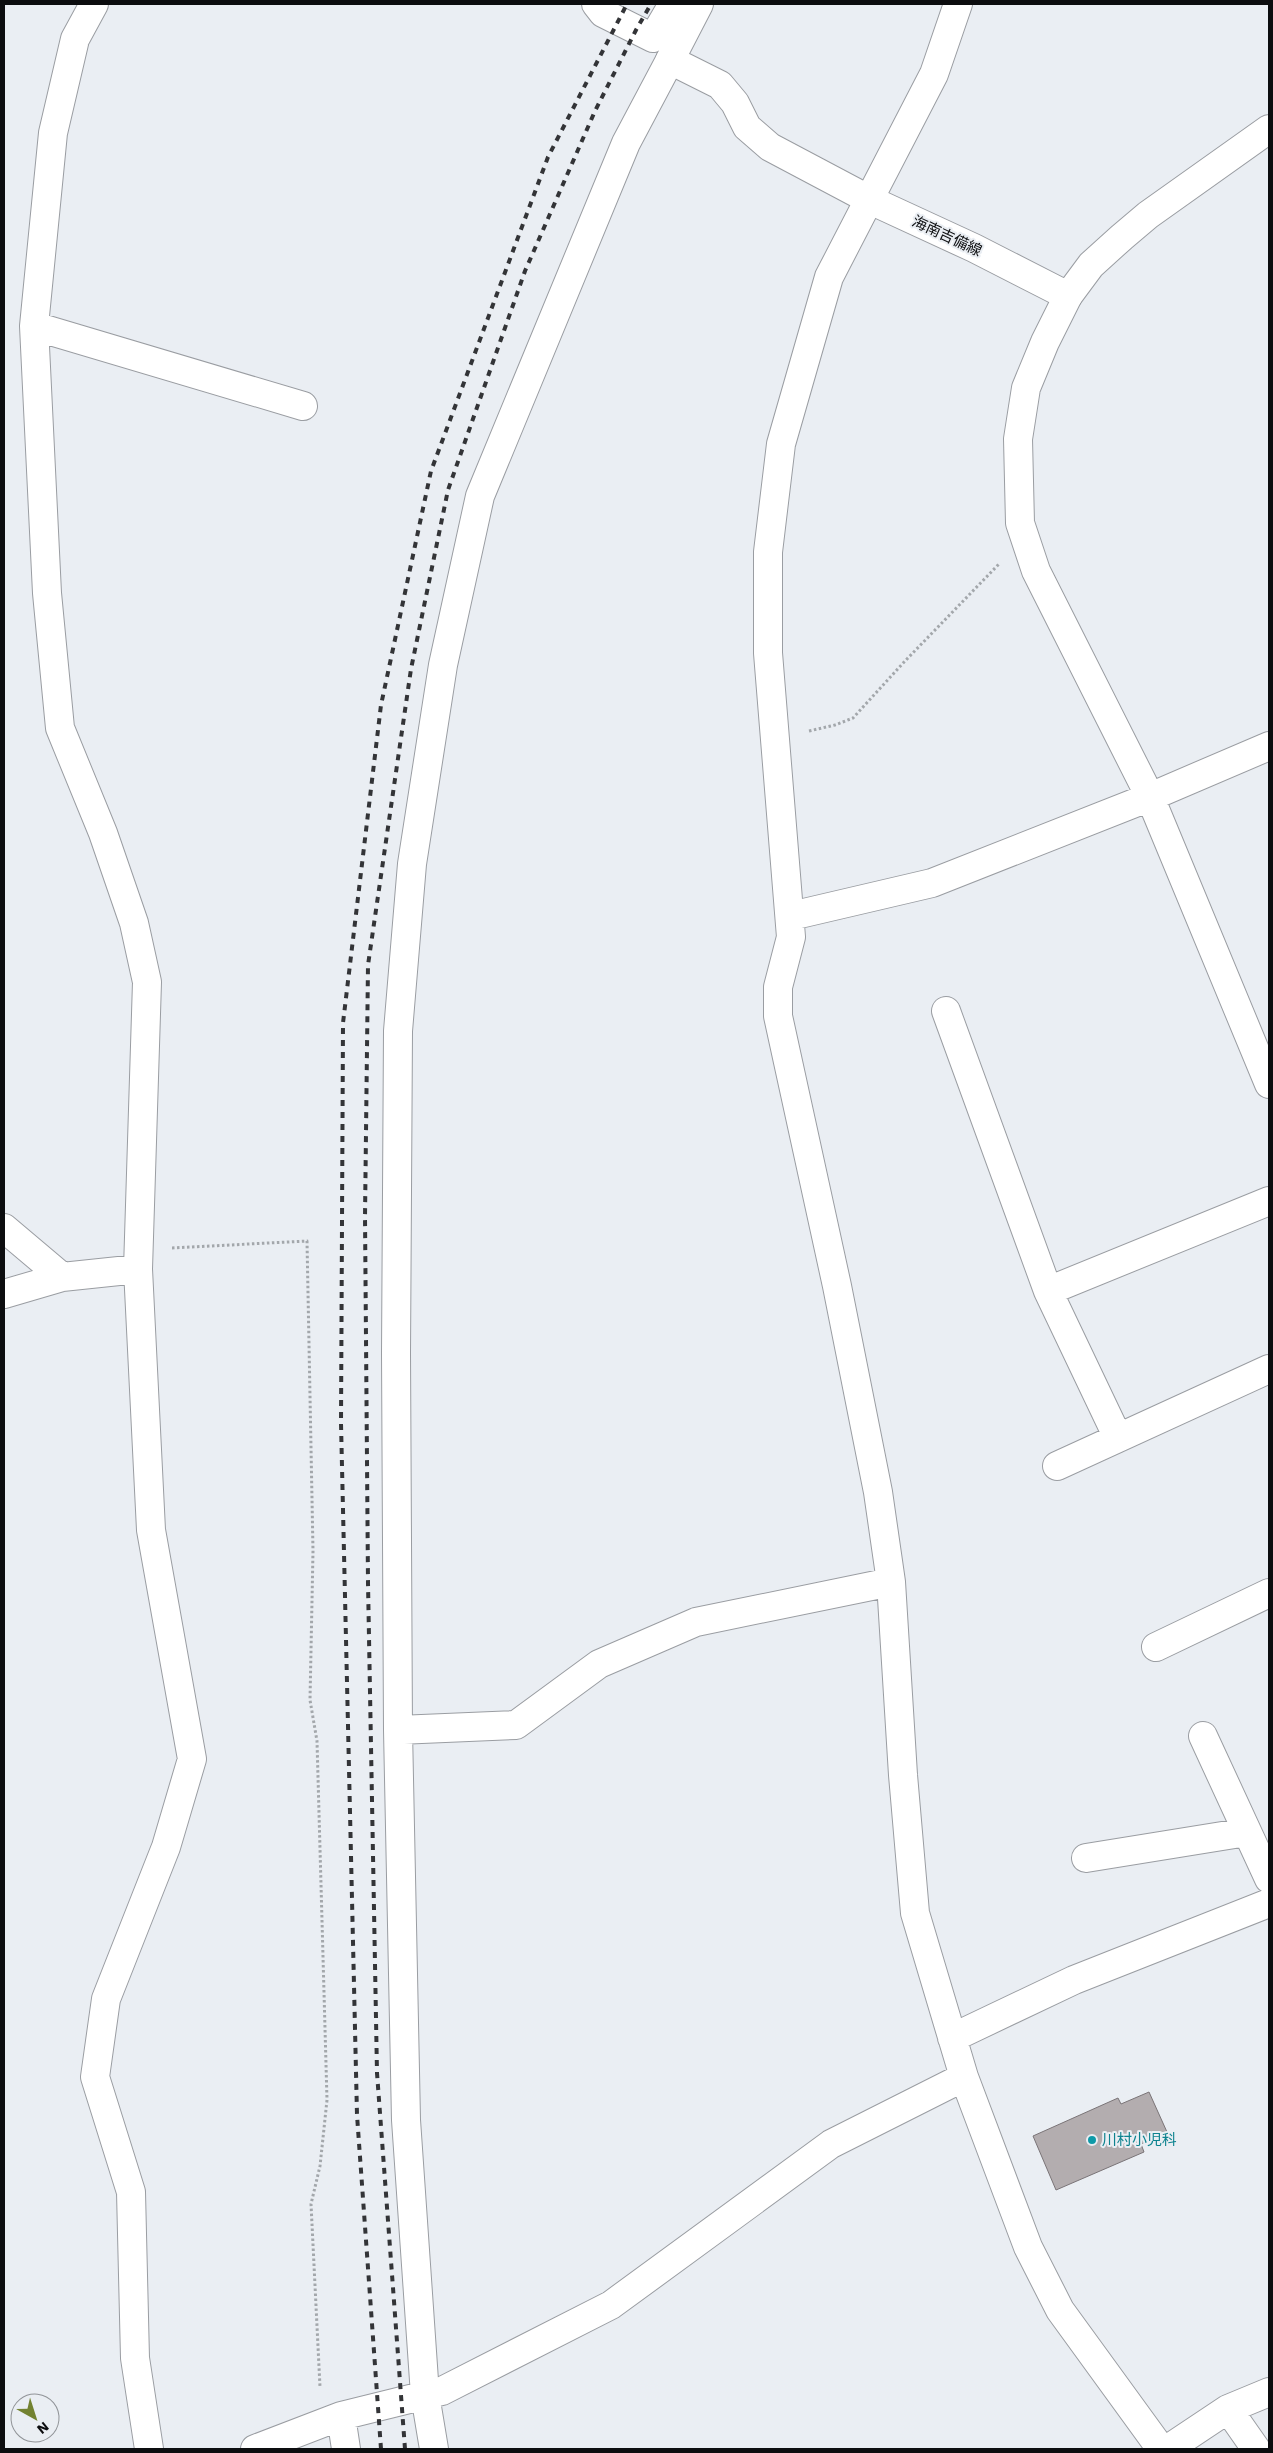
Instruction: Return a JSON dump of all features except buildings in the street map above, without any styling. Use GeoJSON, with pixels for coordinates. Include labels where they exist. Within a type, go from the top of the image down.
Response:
{"type":"FeatureCollection","features":[{"type":"Feature","properties":{"kind":"street"},"geometry":{"type":"LineString","coordinates":[[94,4],[75,39],[53,133],[34,326],[47,593],[60,728],[103,833],[134,923],[147,982],[138,1260],[151,1530],[192,1760],[166,1848],[106,1999],[95,2077],[131,2192],[135,2358],[149,2449]]}},
{"type":"Feature","properties":{"kind":"street"},"geometry":{"type":"LineString","coordinates":[[596,4],[603,13],[653,38],[674,4]]}},
{"type":"Feature","properties":{"kind":"street"},"geometry":{"type":"LineString","coordinates":[[434,2449],[425,2394],[406,2120],[398,1730],[396,1344],[398,1031],[412,864],[443,665],[480,496],[626,143],[699,4]]}},
{"type":"Feature","properties":{"kind":"street"},"geometry":{"type":"LineString","coordinates":[[958,4],[934,74],[829,278],[780,444],[768,552],[768,653],[791,916],[791,937],[778,987],[778,1016],[845,1325],[878,1492],[891,1582],[902,1775],[915,1913],[964,2077],[1028,2248],[1060,2310],[1161,2449]]}},
{"type":"Feature","properties":{"kind":"street","name":"海南吉備線"},"geometry":{"type":"LineString","coordinates":[[670,60],[720,85],[735,103],[748,127],[770,147],[870,200],[974,248],[1068,296]]}},
{"type":"Feature","properties":{"kind":"street"},"geometry":{"type":"LineString","coordinates":[[1269,129],[1148,215],[1091,265],[1068,296],[1045,342],[1026,388],[1018,448],[1020,513],[1024,538],[1036,571],[1150,797],[1269,1084]]}},
{"type":"Feature","properties":{"kind":"street"},"geometry":{"type":"LineString","coordinates":[[34,326],[303,406]]}},
{"type":"Feature","properties":{"kind":"street"},"geometry":{"type":"LineString","coordinates":[[791,916],[932,883],[1150,797],[1269,746]]}},
{"type":"Feature","properties":{"kind":"street"},"geometry":{"type":"LineString","coordinates":[[946,1010],[1048,1291],[1118,1438]]}},
{"type":"Feature","properties":{"kind":"street"},"geometry":{"type":"LineString","coordinates":[[1048,1291],[1269,1201]]}},
{"type":"Feature","properties":{"kind":"street"},"geometry":{"type":"LineString","coordinates":[[4,1228],[62,1277]]}},
{"type":"Feature","properties":{"kind":"street"},"geometry":{"type":"LineString","coordinates":[[4,1294],[62,1277],[138,1260]]}},
{"type":"Feature","properties":{"kind":"street"},"geometry":{"type":"LineString","coordinates":[[1057,1466],[1269,1369]]}},
{"type":"Feature","properties":{"kind":"street"},"geometry":{"type":"LineString","coordinates":[[398,1730],[516,1725],[599,1664],[696,1622],[891,1582]]}},
{"type":"Feature","properties":{"kind":"street"},"geometry":{"type":"LineString","coordinates":[[1156,1647],[1269,1594]]}},
{"type":"Feature","properties":{"kind":"street"},"geometry":{"type":"LineString","coordinates":[[1203,1736],[1269,1879]]}},
{"type":"Feature","properties":{"kind":"street"},"geometry":{"type":"LineString","coordinates":[[1086,1858],[1247,1832]]}},
{"type":"Feature","properties":{"kind":"street"},"geometry":{"type":"LineString","coordinates":[[952,2038],[1074,1980],[1269,1903]]}},
{"type":"Feature","properties":{"kind":"street"},"geometry":{"type":"LineString","coordinates":[[254,2449],[331,2419],[442,2390],[611,2305],[831,2144],[964,2077]]}},
{"type":"Feature","properties":{"kind":"street"},"geometry":{"type":"LineString","coordinates":[[1168,2449],[1228,2409],[1269,2392]]}},
{"type":"Feature","properties":{"kind":"street"},"geometry":{"type":"LineString","coordinates":[[1228,2409],[1256,2449]]}},
{"type":"Feature","properties":{"kind":"street"},"geometry":{"type":"LineString","coordinates":[[331,2419],[346,2449]]}},
{"type":"Feature","properties":{"kind":"path"},"geometry":{"type":"LineString","coordinates":[[774,738],[834,725],[853,718],[904,661],[1024,538]]}},
{"type":"Feature","properties":{"kind":"path"},"geometry":{"type":"LineString","coordinates":[[138,1260],[307,1241],[313,1551],[310,1700],[317,1741],[327,2100],[320,2166],[311,2204],[331,2419]]}},
{"type":"Feature","properties":{"kind":"railway"},"geometry":{"type":"LineString","coordinates":[[381,2449],[357,2115],[341,1423],[343,1023],[381,705],[431,471],[548,157],[627,4]]}},
{"type":"Feature","properties":{"kind":"railway"},"geometry":{"type":"LineString","coordinates":[[405,2449],[377,2073],[368,1583],[365,1217],[368,965],[411,669],[448,490],[525,271],[595,111],[651,4]]}},
{"type":"Feature","properties":{"kind":"place","name":"川村小児科"},"geometry":{"type":"Point","coordinates":[1092,2140]}}]}
